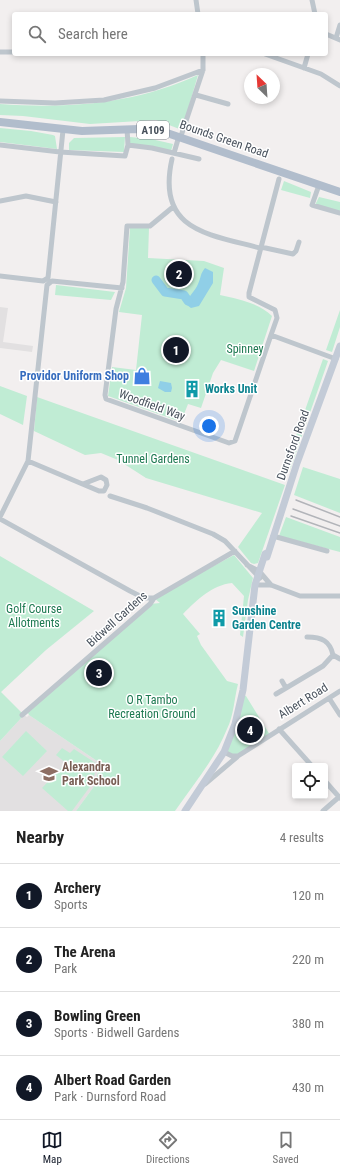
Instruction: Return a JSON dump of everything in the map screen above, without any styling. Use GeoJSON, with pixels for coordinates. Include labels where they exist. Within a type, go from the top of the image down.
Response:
{"type":"FeatureCollection","features":[{"type":"Feature","properties":{"kind":"main road","name":"Bounds Green Road"},"geometry":{"type":"LineString","coordinates":[[0,122],[82,131],[127,129],[155,130],[180,136],[340,192]]}},
{"type":"Feature","properties":{"kind":"main road","name":"Durnsford Road"},"geometry":{"type":"LineString","coordinates":[[200,788],[224,752],[235,724],[243,690],[259,579],[340,346]]}},
{"type":"Feature","properties":{"kind":"main road","name":"Albert Road"},"geometry":{"type":"LineString","coordinates":[[185,811],[200,788]]}},
{"type":"Feature","properties":{"kind":"street"},"geometry":{"type":"LineString","coordinates":[[196,0],[198,12]]}},
{"type":"Feature","properties":{"kind":"street"},"geometry":{"type":"LineString","coordinates":[[312,0],[315,12]]}},
{"type":"Feature","properties":{"kind":"street"},"geometry":{"type":"LineString","coordinates":[[328,35],[338,39],[340,25]]}},
{"type":"Feature","properties":{"kind":"street"},"geometry":{"type":"LineString","coordinates":[[0,52],[12,52]]}},
{"type":"Feature","properties":{"kind":"street"},"geometry":{"type":"LineString","coordinates":[[204,56],[203,70],[196,95],[173,156],[168,185],[173,207],[186,224],[220,237],[293,254],[296,251],[299,242]]}},
{"type":"Feature","properties":{"kind":"street"},"geometry":{"type":"LineString","coordinates":[[271,56],[321,74],[340,86]]}},
{"type":"Feature","properties":{"kind":"street"},"geometry":{"type":"LineString","coordinates":[[304,68],[307,56]]}},
{"type":"Feature","properties":{"kind":"street"},"geometry":{"type":"LineString","coordinates":[[0,101],[55,103],[104,100],[155,88],[203,70]]}},
{"type":"Feature","properties":{"kind":"street"},"geometry":{"type":"LineString","coordinates":[[196,95],[228,104]]}},
{"type":"Feature","properties":{"kind":"street"},"geometry":{"type":"LineString","coordinates":[[0,145],[60,152],[125,156],[128,146],[127,129]]}},
{"type":"Feature","properties":{"kind":"street"},"geometry":{"type":"LineString","coordinates":[[63,130],[28,461],[0,518],[130,591],[144,598],[154,598]]}},
{"type":"Feature","properties":{"kind":"street"},"geometry":{"type":"LineString","coordinates":[[128,146],[173,156],[199,159]]}},
{"type":"Feature","properties":{"kind":"street"},"geometry":{"type":"LineString","coordinates":[[279,179],[249,297],[275,310],[277,318],[271,335],[336,359]]}},
{"type":"Feature","properties":{"kind":"street"},"geometry":{"type":"LineString","coordinates":[[319,185],[312,206],[340,213]]}},
{"type":"Feature","properties":{"kind":"street"},"geometry":{"type":"LineString","coordinates":[[0,201],[26,196],[56,202]]}},
{"type":"Feature","properties":{"kind":"street","name":"Woodfield Way"},"geometry":{"type":"LineString","coordinates":[[173,207],[150,226],[127,226],[122,288],[116,310],[105,395],[106,399],[229,443],[235,441],[271,335]]}},
{"type":"Feature","properties":{"kind":"street"},"geometry":{"type":"LineString","coordinates":[[0,276],[122,288]]}},
{"type":"Feature","properties":{"kind":"street"},"geometry":{"type":"LineString","coordinates":[[28,461],[83,484]]}},
{"type":"Feature","properties":{"kind":"street"},"geometry":{"type":"LineString","coordinates":[[110,496],[147,508],[214,534],[235,551],[259,579],[271,586],[300,596],[340,596]]}},
{"type":"Feature","properties":{"kind":"street"},"geometry":{"type":"LineString","coordinates":[[273,536],[327,551]]}},
{"type":"Feature","properties":{"kind":"street","name":"Bidwell Gardens"},"geometry":{"type":"LineString","coordinates":[[22,715],[150,604],[154,598],[235,551]]}},
{"type":"Feature","properties":{"kind":"street"},"geometry":{"type":"LineString","coordinates":[[259,579],[271,586]]}},
{"type":"Feature","properties":{"kind":"street"},"geometry":{"type":"LineString","coordinates":[[307,637],[318,637],[326,640],[331,646],[333,655],[340,659]]}},
{"type":"Feature","properties":{"kind":"street"},"geometry":{"type":"LineString","coordinates":[[276,694],[323,666],[333,655]]}},
{"type":"Feature","properties":{"kind":"street"},"geometry":{"type":"LineString","coordinates":[[282,681],[286,688]]}},
{"type":"Feature","properties":{"kind":"street","name":"Albert Road"},"geometry":{"type":"LineString","coordinates":[[200,788],[238,756],[340,691]]}},
{"type":"Feature","properties":{"kind":"street"},"geometry":{"type":"LineString","coordinates":[[329,698],[340,715]]}},
{"type":"Feature","properties":{"kind":"street"},"geometry":{"type":"LineString","coordinates":[[279,729],[309,763]]}},
{"type":"Feature","properties":{"kind":"street"},"geometry":{"type":"LineString","coordinates":[[224,752],[232,756],[238,756]]}},
{"type":"Feature","properties":{"kind":"street"},"geometry":{"type":"LineString","coordinates":[[323,811],[340,797],[328,784]]}},
{"type":"Feature","properties":{"kind":"shaded area"},"geometry":{"type":"Polygon","coordinates":[[[0,307],[8,308],[3,342],[33,346],[32,352],[0,348],[0,307]]]}},
{"type":"Feature","properties":{"kind":"shaded area","name":"Alexandra Park School"},"geometry":{"type":"Polygon","coordinates":[[[24,715],[27,717],[29,715],[100,763],[95,785],[76,811],[0,811],[0,741],[24,715]]]}},
{"type":"Feature","properties":{"kind":"green space"},"geometry":{"type":"Polygon","coordinates":[[[198,75],[182,130],[156,120],[90,124],[23,116],[0,115],[0,104],[51,106],[101,102],[150,92],[174,85],[198,75]]]}},
{"type":"Feature","properties":{"kind":"green space"},"geometry":{"type":"Polygon","coordinates":[[[0,128],[53,135],[55,136],[57,149],[0,142],[0,128]]]}},
{"type":"Feature","properties":{"kind":"green space"},"geometry":{"type":"Polygon","coordinates":[[[125,137],[124,152],[69,150],[69,143],[74,138],[125,137]]]}},
{"type":"Feature","properties":{"kind":"green space"},"geometry":{"type":"Polygon","coordinates":[[[130,137],[151,139],[173,144],[171,151],[130,144],[130,137]]]}},
{"type":"Feature","properties":{"kind":"green space"},"geometry":{"type":"Polygon","coordinates":[[[284,181],[311,192],[310,198],[281,190],[284,181]]]}},
{"type":"Feature","properties":{"kind":"green space"},"geometry":{"type":"Polygon","coordinates":[[[319,197],[340,202],[340,212],[315,205],[319,197]]]}},
{"type":"Feature","properties":{"kind":"green space","name":"Spinney"},"geometry":{"type":"Polygon","coordinates":[[[130,228],[149,228],[148,258],[204,261],[224,268],[220,295],[255,305],[272,316],[254,371],[221,360],[213,373],[201,408],[188,404],[181,422],[108,396],[112,367],[136,370],[142,315],[119,312],[126,288],[130,228]]]}},
{"type":"Feature","properties":{"kind":"green space"},"geometry":{"type":"Polygon","coordinates":[[[56,285],[115,292],[111,300],[55,295],[56,285]]]}},
{"type":"Feature","properties":{"kind":"green space"},"geometry":{"type":"Polygon","coordinates":[[[340,310],[340,327],[332,352],[326,350],[340,310]]]}},
{"type":"Feature","properties":{"kind":"green space"},"geometry":{"type":"Polygon","coordinates":[[[323,359],[328,361],[290,470],[285,467],[323,359]]]}},
{"type":"Feature","properties":{"kind":"green space"},"geometry":{"type":"Polygon","coordinates":[[[0,386],[27,396],[23,425],[0,414],[0,386]]]}},
{"type":"Feature","properties":{"kind":"green space","name":"Tunnel Gardens"},"geometry":{"type":"Polygon","coordinates":[[[37,397],[285,485],[258,563],[251,563],[238,547],[262,513],[146,478],[118,460],[101,453],[85,455],[34,431],[37,397]]]}},
{"type":"Feature","properties":{"kind":"green space"},"geometry":{"type":"Polygon","coordinates":[[[303,467],[340,479],[340,513],[294,495],[303,467]]]}},
{"type":"Feature","properties":{"kind":"green space"},"geometry":{"type":"Polygon","coordinates":[[[286,517],[340,537],[340,552],[279,536],[286,517]]]}},
{"type":"Feature","properties":{"kind":"green space","name":"O R Tambo Recreation Ground"},"geometry":{"type":"Polygon","coordinates":[[[234,555],[253,578],[248,600],[243,637],[240,635],[244,596],[232,583],[225,584],[211,590],[183,614],[200,634],[197,636],[201,645],[227,681],[238,684],[233,713],[229,724],[210,761],[175,811],[76,811],[95,785],[100,763],[29,715],[27,711],[150,604],[160,603],[154,598],[234,555]]]}},
{"type":"Feature","properties":{"kind":"green space","name":"Golf Course Allotments"},"geometry":{"type":"Polygon","coordinates":[[[0,556],[94,611],[46,650],[1,692],[24,715],[0,741],[0,556]]]}},
{"type":"Feature","properties":{"kind":"green space"},"geometry":{"type":"Polygon","coordinates":[[[242,695],[246,696],[270,735],[238,756],[224,752],[242,695]]]}},
{"type":"Feature","properties":{"kind":"green space"},"geometry":{"type":"Polygon","coordinates":[[[26,731],[47,751],[23,776],[2,757],[26,731]]]}},
{"type":"Feature","properties":{"kind":"green space"},"geometry":{"type":"Polygon","coordinates":[[[62,748],[70,753],[74,749],[97,764],[92,784],[72,811],[68,811],[42,788],[66,763],[56,755],[62,748]]]}},
{"type":"Feature","properties":{"kind":"water"},"geometry":{"type":"Polygon","coordinates":[[[205,268],[213,272],[213,283],[199,306],[191,308],[187,305],[190,296],[197,287],[202,272],[205,268]]]}},
{"type":"Feature","properties":{"kind":"water"},"geometry":{"type":"Polygon","coordinates":[[[160,381],[171,383],[171,392],[165,392],[158,388],[160,381]]]}},
{"type":"Feature","properties":{"kind":"waterway"},"geometry":{"type":"LineString","coordinates":[[156,280],[165,292],[184,295],[188,301]]}},
{"type":"Feature","properties":{"kind":"railway"},"geometry":{"type":"LineString","coordinates":[[296,500],[340,517]]}},
{"type":"Feature","properties":{"kind":"railway"},"geometry":{"type":"LineString","coordinates":[[293,509],[340,526]]}},
{"type":"Feature","properties":{"kind":"railway"},"geometry":{"type":"LineString","coordinates":[[291,516],[340,533]]}},
{"type":"Feature","properties":{"kind":"place","name":"The Arena"},"geometry":{"type":"Point","coordinates":[179,274]}},
{"type":"Feature","properties":{"kind":"place","name":"Archery"},"geometry":{"type":"Point","coordinates":[176,350]}},
{"type":"Feature","properties":{"kind":"place","name":"Providor Uniform Shop"},"geometry":{"type":"Point","coordinates":[142,376]}},
{"type":"Feature","properties":{"kind":"place","name":"Works Unit"},"geometry":{"type":"Point","coordinates":[192,389]}},
{"type":"Feature","properties":{"kind":"place","name":"Sunshine Garden Centre"},"geometry":{"type":"Point","coordinates":[219,618]}},
{"type":"Feature","properties":{"kind":"place","name":"Bowling Green"},"geometry":{"type":"Point","coordinates":[99,673]}},
{"type":"Feature","properties":{"kind":"place","name":"Albert Road Garden"},"geometry":{"type":"Point","coordinates":[250,730]}},
{"type":"Feature","properties":{"kind":"place","name":"Alexandra Park School"},"geometry":{"type":"Point","coordinates":[49,774]}}]}
